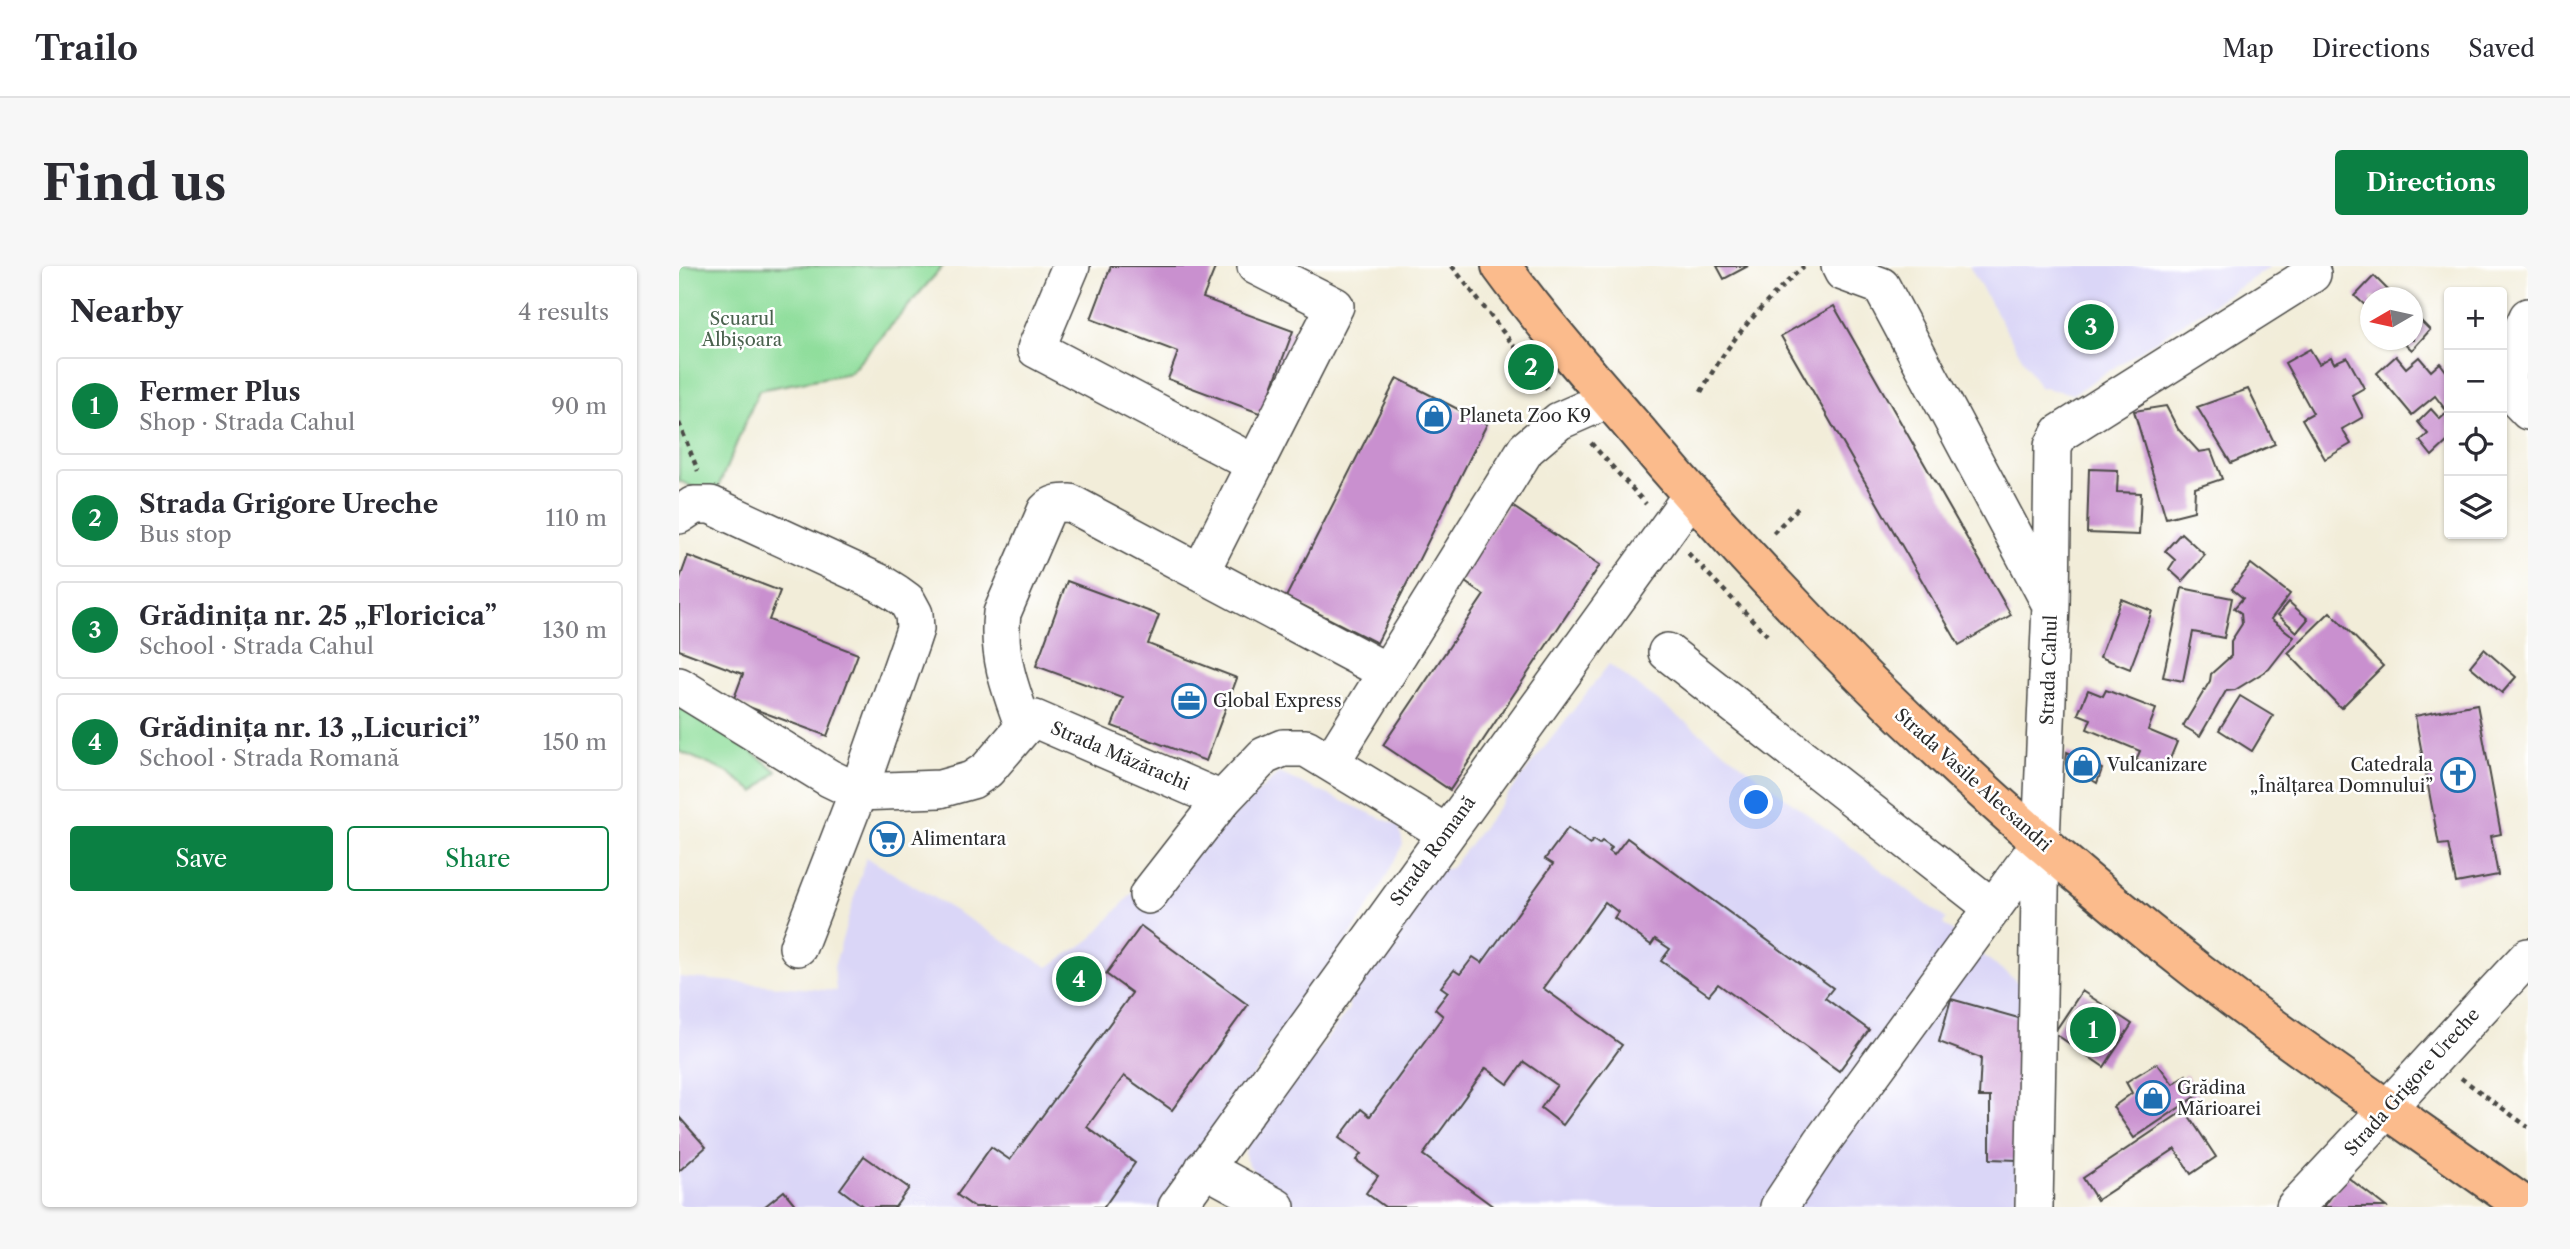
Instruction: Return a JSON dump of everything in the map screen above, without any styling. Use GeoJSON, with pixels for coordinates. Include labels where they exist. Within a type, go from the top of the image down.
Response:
{"type":"FeatureCollection","features":[{"type":"Feature","properties":{"kind":"main road","name":"Strada Vasile Alecsandri"},"geometry":{"type":"LineString","coordinates":[[1501,266],[1691,496],[1837,653],[1930,743],[2041,842],[2196,969],[2526,1207]]}},
{"type":"Feature","properties":{"kind":"street"},"geometry":{"type":"LineString","coordinates":[[1071,266],[1036,349],[1255,464]]}},
{"type":"Feature","properties":{"kind":"street"},"geometry":{"type":"LineString","coordinates":[[1201,571],[1335,306],[1257,266]]}},
{"type":"Feature","properties":{"kind":"street"},"geometry":{"type":"LineString","coordinates":[[1840,266],[1843,272],[1881,286],[2051,605]]}},
{"type":"Feature","properties":{"kind":"street","name":"Strada Cahul"},"geometry":{"type":"LineString","coordinates":[[2034,1207],[2041,842],[2051,605],[2053,446],[2060,433],[2312,274]]}},
{"type":"Feature","properties":{"kind":"street"},"geometry":{"type":"LineString","coordinates":[[2528,317],[2514,348],[2509,371],[2510,388],[2528,411]]}},
{"type":"Feature","properties":{"kind":"street"},"geometry":{"type":"LineString","coordinates":[[1331,762],[1527,449],[1559,421],[1609,399]]}},
{"type":"Feature","properties":{"kind":"street","name":"Strada Romană"},"geometry":{"type":"LineString","coordinates":[[1177,1207],[1691,496]]}},
{"type":"Feature","properties":{"kind":"street"},"geometry":{"type":"LineString","coordinates":[[1024,727],[1003,665],[1000,630],[1002,613],[1051,505],[1070,503],[1387,672]]}},
{"type":"Feature","properties":{"kind":"street"},"geometry":{"type":"LineString","coordinates":[[695,510],[880,583],[907,601],[914,614],[915,629],[858,792],[798,947]]}},
{"type":"Feature","properties":{"kind":"street"},"geometry":{"type":"LineString","coordinates":[[1667,652],[1993,908]]}},
{"type":"Feature","properties":{"kind":"street"},"geometry":{"type":"LineString","coordinates":[[679,686],[829,778],[858,792]]}},
{"type":"Feature","properties":{"kind":"street","name":"Strada Măzărachi"},"geometry":{"type":"LineString","coordinates":[[858,792],[940,789],[972,780],[987,770],[1034,719],[1222,800]]}},
{"type":"Feature","properties":{"kind":"street"},"geometry":{"type":"LineString","coordinates":[[1148,895],[1222,800],[1264,756],[1283,748],[1305,748],[1446,833]]}},
{"type":"Feature","properties":{"kind":"street"},"geometry":{"type":"LineString","coordinates":[[1779,1207],[1822,1142],[2041,842]]}},
{"type":"Feature","properties":{"kind":"street","name":"Strada Grigore Ureche"},"geometry":{"type":"LineString","coordinates":[[2295,1207],[2389,1110],[2432,1058],[2528,957]]}},
{"type":"Feature","properties":{"kind":"street"},"geometry":{"type":"LineString","coordinates":[[1204,1168],[1276,1207]]}},
{"type":"Feature","properties":{"kind":"path"},"geometry":{"type":"LineString","coordinates":[[1452,266],[1568,417],[1630,485],[1666,531],[1767,635]]}},
{"type":"Feature","properties":{"kind":"path"},"geometry":{"type":"LineString","coordinates":[[1701,392],[1720,356],[1747,322],[1804,266]]}},
{"type":"Feature","properties":{"kind":"path"},"geometry":{"type":"LineString","coordinates":[[679,423],[695,510]]}},
{"type":"Feature","properties":{"kind":"path"},"geometry":{"type":"LineString","coordinates":[[2455,1074],[2528,1127]]}},
{"type":"Feature","properties":{"kind":"shaded area"},"geometry":{"type":"Polygon","coordinates":[[[1969,266],[2272,266],[2073,394],[2039,387],[1969,266]]]}},
{"type":"Feature","properties":{"kind":"shaded area"},"geometry":{"type":"Polygon","coordinates":[[[1609,664],[1946,919],[1943,924],[2019,983],[2022,994],[2016,1207],[1291,1207],[1260,1181],[1246,1160],[1245,1153],[1253,1129],[1277,1093],[1289,1090],[1349,1009],[1348,994],[1435,871],[1451,868],[1609,664]]]}},
{"type":"Feature","properties":{"kind":"shaded area"},"geometry":{"type":"Polygon","coordinates":[[[1279,773],[1399,826],[1403,844],[1378,892],[1338,956],[1160,1207],[679,1207],[679,977],[836,991],[834,967],[866,857],[1048,967],[1090,940],[1182,838],[1198,849],[1279,773]]]}},
{"type":"Feature","properties":{"kind":"green space","name":"Scuarul Albișoara"},"geometry":{"type":"Polygon","coordinates":[[[679,266],[943,266],[850,373],[759,390],[714,497],[680,481],[679,483],[679,266]]]}},
{"type":"Feature","properties":{"kind":"green space"},"geometry":{"type":"Polygon","coordinates":[[[679,697],[777,771],[755,792],[729,773],[679,751],[679,697]]]}},
{"type":"Feature","properties":{"kind":"building"},"geometry":{"type":"Polygon","coordinates":[[[1111,266],[1210,266],[1215,268],[1203,298],[1293,331],[1262,414],[1168,379],[1178,352],[1091,319],[1111,266]]]}},
{"type":"Feature","properties":{"kind":"building"},"geometry":{"type":"Polygon","coordinates":[[[1717,266],[1748,266],[1724,279],[1717,266]]]}},
{"type":"Feature","properties":{"kind":"building"},"geometry":{"type":"Polygon","coordinates":[[[2374,276],[2385,287],[2364,287],[2374,276]]]}},
{"type":"Feature","properties":{"kind":"building"},"geometry":{"type":"Polygon","coordinates":[[[1834,306],[2011,615],[1959,645],[1781,336],[1834,306]]]}},
{"type":"Feature","properties":{"kind":"building"},"geometry":{"type":"Polygon","coordinates":[[[2423,323],[2430,330],[2423,338],[2423,323]]]}},
{"type":"Feature","properties":{"kind":"building"},"geometry":{"type":"Polygon","coordinates":[[[2310,349],[2319,364],[2331,357],[2334,363],[2347,357],[2364,388],[2352,395],[2363,417],[2342,429],[2351,444],[2325,459],[2302,419],[2313,413],[2285,363],[2310,349]]]}},
{"type":"Feature","properties":{"kind":"building"},"geometry":{"type":"Polygon","coordinates":[[[2396,356],[2406,368],[2419,357],[2431,371],[2440,363],[2444,368],[2444,408],[2435,396],[2412,415],[2377,373],[2396,356]]]}},
{"type":"Feature","properties":{"kind":"building"},"geometry":{"type":"Polygon","coordinates":[[[1397,378],[1487,424],[1377,643],[1286,597],[1397,378]]]}},
{"type":"Feature","properties":{"kind":"building"},"geometry":{"type":"Polygon","coordinates":[[[2248,389],[2275,444],[2231,463],[2197,407],[2248,389]]]}},
{"type":"Feature","properties":{"kind":"building"},"geometry":{"type":"Polygon","coordinates":[[[2166,406],[2178,429],[2199,452],[2211,450],[2222,479],[2195,488],[2194,511],[2166,518],[2134,411],[2166,406]]]}},
{"type":"Feature","properties":{"kind":"building"},"geometry":{"type":"Polygon","coordinates":[[[2431,409],[2440,419],[2444,415],[2444,445],[2432,456],[2420,441],[2428,434],[2418,422],[2431,409]]]}},
{"type":"Feature","properties":{"kind":"building"},"geometry":{"type":"Polygon","coordinates":[[[2089,469],[2118,470],[2117,492],[2141,493],[2139,535],[2087,533],[2089,469]]]}},
{"type":"Feature","properties":{"kind":"building"},"geometry":{"type":"Polygon","coordinates":[[[1509,504],[1600,565],[1450,790],[1383,745],[1484,595],[1459,578],[1509,504]]]}},
{"type":"Feature","properties":{"kind":"building"},"geometry":{"type":"Polygon","coordinates":[[[2181,533],[2205,555],[2182,581],[2169,569],[2175,560],[2165,551],[2181,533]]]}},
{"type":"Feature","properties":{"kind":"building"},"geometry":{"type":"Polygon","coordinates":[[[688,556],[780,591],[769,620],[858,654],[827,736],[733,701],[743,674],[679,650],[679,581],[688,556]]]}},
{"type":"Feature","properties":{"kind":"building"},"geometry":{"type":"Polygon","coordinates":[[[2251,564],[2290,594],[2271,619],[2294,637],[2269,669],[2235,690],[2226,691],[2200,736],[2183,726],[2210,681],[2211,674],[2231,656],[2231,641],[2242,624],[2241,613],[2234,608],[2243,598],[2232,589],[2251,564]]]}},
{"type":"Feature","properties":{"kind":"building"},"geometry":{"type":"Polygon","coordinates":[[[1067,581],[1159,615],[1148,644],[1237,678],[1206,761],[1112,726],[1123,698],[1036,666],[1067,581]]]}},
{"type":"Feature","properties":{"kind":"building"},"geometry":{"type":"Polygon","coordinates":[[[2182,588],[2232,598],[2224,638],[2193,632],[2183,681],[2163,677],[2182,588]]]}},
{"type":"Feature","properties":{"kind":"building"},"geometry":{"type":"Polygon","coordinates":[[[2121,599],[2152,611],[2130,669],[2100,657],[2121,599]]]}},
{"type":"Feature","properties":{"kind":"building"},"geometry":{"type":"Polygon","coordinates":[[[2289,602],[2308,619],[2297,632],[2278,615],[2289,602]]]}},
{"type":"Feature","properties":{"kind":"building"},"geometry":{"type":"Polygon","coordinates":[[[2330,612],[2383,666],[2341,708],[2288,653],[2330,612]]]}},
{"type":"Feature","properties":{"kind":"building"},"geometry":{"type":"Polygon","coordinates":[[[2484,649],[2516,677],[2502,693],[2470,666],[2484,649]]]}},
{"type":"Feature","properties":{"kind":"building"},"geometry":{"type":"Polygon","coordinates":[[[2088,690],[2103,696],[2106,690],[2156,709],[2148,730],[2177,742],[2165,771],[2136,760],[2140,751],[2087,729],[2091,719],[2078,714],[2088,690]]]}},
{"type":"Feature","properties":{"kind":"building"},"geometry":{"type":"Polygon","coordinates":[[[2240,696],[2273,716],[2252,751],[2219,730],[2240,696]]]}},
{"type":"Feature","properties":{"kind":"building","name":"Catedrala „Înălțarea Domnului”"},"geometry":{"type":"Polygon","coordinates":[[[2477,704],[2501,834],[2491,836],[2498,875],[2456,883],[2448,844],[2439,845],[2415,716],[2477,704]]]}},
{"type":"Feature","properties":{"kind":"building"},"geometry":{"type":"Polygon","coordinates":[[[2067,752],[2102,769],[2097,783],[2066,764],[2067,752]]]}},
{"type":"Feature","properties":{"kind":"building"},"geometry":{"type":"Polygon","coordinates":[[[1568,828],[1590,844],[1593,840],[1599,844],[1602,841],[1612,848],[1609,851],[1614,855],[1627,838],[1833,988],[1825,998],[1869,1030],[1839,1071],[1718,984],[1709,995],[1661,961],[1670,949],[1655,939],[1651,945],[1614,918],[1618,912],[1605,902],[1543,988],[1622,1045],[1563,1125],[1541,1108],[1557,1085],[1524,1062],[1508,1084],[1486,1068],[1423,1155],[1494,1207],[1385,1207],[1366,1193],[1378,1176],[1356,1160],[1361,1154],[1339,1138],[1361,1109],[1370,1116],[1443,1016],[1435,1009],[1448,992],[1441,987],[1454,970],[1460,974],[1473,957],[1482,963],[1553,864],[1545,859],[1568,828]]]}},
{"type":"Feature","properties":{"kind":"building"},"geometry":{"type":"Polygon","coordinates":[[[1141,926],[1248,1005],[1172,1110],[1124,1076],[1087,1127],[1135,1163],[1104,1207],[974,1207],[957,1195],[991,1147],[1010,1160],[1132,993],[1106,974],[1141,926]]]}},
{"type":"Feature","properties":{"kind":"building"},"geometry":{"type":"Polygon","coordinates":[[[2082,991],[2132,1024],[2104,1067],[2054,1033],[2082,991]]]}},
{"type":"Feature","properties":{"kind":"building"},"geometry":{"type":"Polygon","coordinates":[[[1951,999],[2022,1019],[2018,1160],[1990,1159],[1990,1097],[1979,1097],[1981,1058],[1939,1042],[1951,999]]]}},
{"type":"Feature","properties":{"kind":"building"},"geometry":{"type":"Polygon","coordinates":[[[2157,1063],[2173,1084],[2186,1075],[2198,1095],[2134,1138],[2113,1107],[2132,1093],[2126,1082],[2157,1063]]]}},
{"type":"Feature","properties":{"kind":"building"},"geometry":{"type":"Polygon","coordinates":[[[2185,1110],[2216,1157],[2191,1174],[2175,1149],[2097,1200],[2083,1178],[2185,1110]]]}},
{"type":"Feature","properties":{"kind":"building"},"geometry":{"type":"Polygon","coordinates":[[[679,1117],[706,1147],[679,1171],[679,1117]]]}},
{"type":"Feature","properties":{"kind":"building"},"geometry":{"type":"Polygon","coordinates":[[[864,1156],[909,1188],[895,1207],[864,1207],[840,1189],[864,1156]]]}},
{"type":"Feature","properties":{"kind":"building"},"geometry":{"type":"Polygon","coordinates":[[[2346,1176],[2386,1207],[2324,1207],[2346,1176]]]}},
{"type":"Feature","properties":{"kind":"building"},"geometry":{"type":"Polygon","coordinates":[[[784,1191],[797,1207],[764,1207],[784,1191]]]}},
{"type":"Feature","properties":{"kind":"place","name":"Grădinița nr. 25 „Floricica”"},"geometry":{"type":"Point","coordinates":[2091,327]}},
{"type":"Feature","properties":{"kind":"place","name":"Strada Grigore Ureche"},"geometry":{"type":"Point","coordinates":[1531,367]}},
{"type":"Feature","properties":{"kind":"place","name":"Planeta Zoo K9"},"geometry":{"type":"Point","coordinates":[1434,416]}},
{"type":"Feature","properties":{"kind":"place","name":"Global Express"},"geometry":{"type":"Point","coordinates":[1189,701]}},
{"type":"Feature","properties":{"kind":"place","name":"Vulcanizare"},"geometry":{"type":"Point","coordinates":[2083,765]}},
{"type":"Feature","properties":{"kind":"place","name":"Catedrala „Înălțarea Domnului”"},"geometry":{"type":"Point","coordinates":[2458,775]}},
{"type":"Feature","properties":{"kind":"place","name":"Alimentara"},"geometry":{"type":"Point","coordinates":[887,839]}},
{"type":"Feature","properties":{"kind":"place","name":"Grădinița nr. 13 „Licurici”"},"geometry":{"type":"Point","coordinates":[1079,979]}},
{"type":"Feature","properties":{"kind":"place","name":"Fermer Plus"},"geometry":{"type":"Point","coordinates":[2093,1030]}},
{"type":"Feature","properties":{"kind":"place","name":"Grădina Mărioarei"},"geometry":{"type":"Point","coordinates":[2153,1098]}}]}
